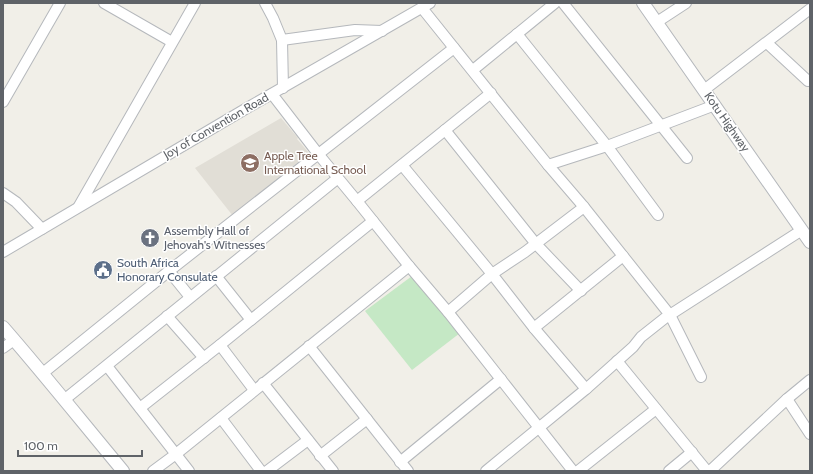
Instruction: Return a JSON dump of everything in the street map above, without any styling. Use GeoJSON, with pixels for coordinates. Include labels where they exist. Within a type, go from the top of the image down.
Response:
{"type":"FeatureCollection","features":[{"type":"Feature","properties":{"kind":"street"},"geometry":{"type":"LineString","coordinates":[[3,102],[60,3]]}},
{"type":"Feature","properties":{"kind":"street"},"geometry":{"type":"LineString","coordinates":[[104,3],[172,42]]}},
{"type":"Feature","properties":{"kind":"street"},"geometry":{"type":"LineString","coordinates":[[80,206],[195,3]]}},
{"type":"Feature","properties":{"kind":"street"},"geometry":{"type":"LineString","coordinates":[[264,3],[273,18],[282,40],[283,88]]}},
{"type":"Feature","properties":{"kind":"street"},"geometry":{"type":"LineString","coordinates":[[563,3],[686,158]]}},
{"type":"Feature","properties":{"kind":"street","name":"Kotu Highway"},"geometry":{"type":"LineString","coordinates":[[643,3],[704,90],[806,228],[810,242]]}},
{"type":"Feature","properties":{"kind":"street"},"geometry":{"type":"LineString","coordinates":[[657,22],[686,3]]}},
{"type":"Feature","properties":{"kind":"street"},"geometry":{"type":"LineString","coordinates":[[473,70],[553,4]]}},
{"type":"Feature","properties":{"kind":"street"},"geometry":{"type":"LineString","coordinates":[[426,5],[454,48],[492,93],[548,165],[584,207],[670,315],[701,377]]}},
{"type":"Feature","properties":{"kind":"street","name":"Joy of Convention Road"},"geometry":{"type":"LineString","coordinates":[[3,252],[426,5]]}},
{"type":"Feature","properties":{"kind":"street"},"geometry":{"type":"LineString","coordinates":[[704,90],[810,10]]}},
{"type":"Feature","properties":{"kind":"street"},"geometry":{"type":"LineString","coordinates":[[282,40],[356,30],[382,31]]}},
{"type":"Feature","properties":{"kind":"street"},"geometry":{"type":"LineString","coordinates":[[517,34],[607,146],[658,215]]}},
{"type":"Feature","properties":{"kind":"street"},"geometry":{"type":"LineString","coordinates":[[767,43],[808,80]]}},
{"type":"Feature","properties":{"kind":"street"},"geometry":{"type":"LineString","coordinates":[[43,373],[169,271],[454,48]]}},
{"type":"Feature","properties":{"kind":"street"},"geometry":{"type":"LineString","coordinates":[[358,201],[444,130],[492,93]]}},
{"type":"Feature","properties":{"kind":"street"},"geometry":{"type":"LineString","coordinates":[[272,94],[319,155],[448,312],[573,471]]}},
{"type":"Feature","properties":{"kind":"street"},"geometry":{"type":"LineString","coordinates":[[548,165],[607,146],[715,105]]}},
{"type":"Feature","properties":{"kind":"street"},"geometry":{"type":"LineString","coordinates":[[444,130],[536,244],[581,291]]}},
{"type":"Feature","properties":{"kind":"street"},"geometry":{"type":"LineString","coordinates":[[402,165],[492,274],[534,328],[586,389]]}},
{"type":"Feature","properties":{"kind":"street"},"geometry":{"type":"LineString","coordinates":[[64,400],[338,178]]}},
{"type":"Feature","properties":{"kind":"street"},"geometry":{"type":"LineString","coordinates":[[3,193],[16,202],[42,229]]}},
{"type":"Feature","properties":{"kind":"street"},"geometry":{"type":"LineString","coordinates":[[448,312],[492,274],[536,244],[584,207]]}},
{"type":"Feature","properties":{"kind":"street"},"geometry":{"type":"LineString","coordinates":[[140,408],[373,221]]}},
{"type":"Feature","properties":{"kind":"street"},"geometry":{"type":"LineString","coordinates":[[486,471],[586,389],[641,337],[670,315],[806,228]]}},
{"type":"Feature","properties":{"kind":"street"},"geometry":{"type":"LineString","coordinates":[[534,328],[623,256]]}},
{"type":"Feature","properties":{"kind":"street"},"geometry":{"type":"LineString","coordinates":[[153,471],[409,266]]}},
{"type":"Feature","properties":{"kind":"street"},"geometry":{"type":"LineString","coordinates":[[169,271],[190,297]]}},
{"type":"Feature","properties":{"kind":"street"},"geometry":{"type":"LineString","coordinates":[[216,276],[251,320]]}},
{"type":"Feature","properties":{"kind":"street"},"geometry":{"type":"LineString","coordinates":[[167,316],[204,358]]}},
{"type":"Feature","properties":{"kind":"street"},"geometry":{"type":"LineString","coordinates":[[3,327],[43,373],[123,471]]}},
{"type":"Feature","properties":{"kind":"street"},"geometry":{"type":"LineString","coordinates":[[3,348],[14,340]]}},
{"type":"Feature","properties":{"kind":"street"},"geometry":{"type":"LineString","coordinates":[[220,345],[254,390]]}},
{"type":"Feature","properties":{"kind":"street"},"geometry":{"type":"LineString","coordinates":[[309,346],[408,471]]}},
{"type":"Feature","properties":{"kind":"street"},"geometry":{"type":"LineString","coordinates":[[617,361],[707,471]]}},
{"type":"Feature","properties":{"kind":"street"},"geometry":{"type":"LineString","coordinates":[[107,366],[190,471]]}},
{"type":"Feature","properties":{"kind":"street"},"geometry":{"type":"LineString","coordinates":[[400,462],[501,379]]}},
{"type":"Feature","properties":{"kind":"street"},"geometry":{"type":"LineString","coordinates":[[710,471],[787,399],[810,380]]}},
{"type":"Feature","properties":{"kind":"street"},"geometry":{"type":"LineString","coordinates":[[263,383],[333,471]]}},
{"type":"Feature","properties":{"kind":"street"},"geometry":{"type":"LineString","coordinates":[[787,399],[810,434]]}},
{"type":"Feature","properties":{"kind":"street"},"geometry":{"type":"LineString","coordinates":[[578,471],[656,409]]}},
{"type":"Feature","properties":{"kind":"street"},"geometry":{"type":"LineString","coordinates":[[221,418],[261,471]]}},
{"type":"Feature","properties":{"kind":"street"},"geometry":{"type":"LineString","coordinates":[[320,456],[367,419]]}},
{"type":"Feature","properties":{"kind":"street"},"geometry":{"type":"LineString","coordinates":[[267,471],[308,440]]}},
{"type":"Feature","properties":{"kind":"street"},"geometry":{"type":"LineString","coordinates":[[669,471],[692,452]]}},
{"type":"Feature","properties":{"kind":"shaded area","name":"Apple Tree International School"},"geometry":{"type":"Polygon","coordinates":[[[281,118],[309,153],[233,216],[195,168],[281,118]]]}},
{"type":"Feature","properties":{"kind":"green space"},"geometry":{"type":"Polygon","coordinates":[[[412,276],[460,333],[412,370],[365,311],[412,276]]]}},
{"type":"Feature","properties":{"kind":"place","name":"Apple Tree International School"},"geometry":{"type":"Point","coordinates":[250,163]}},
{"type":"Feature","properties":{"kind":"place","name":"Assembly Hall of Jehovah's Witnesses"},"geometry":{"type":"Point","coordinates":[150,238]}},
{"type":"Feature","properties":{"kind":"place","name":"South Africa Honorary Consulate"},"geometry":{"type":"Point","coordinates":[103,270]}}]}
